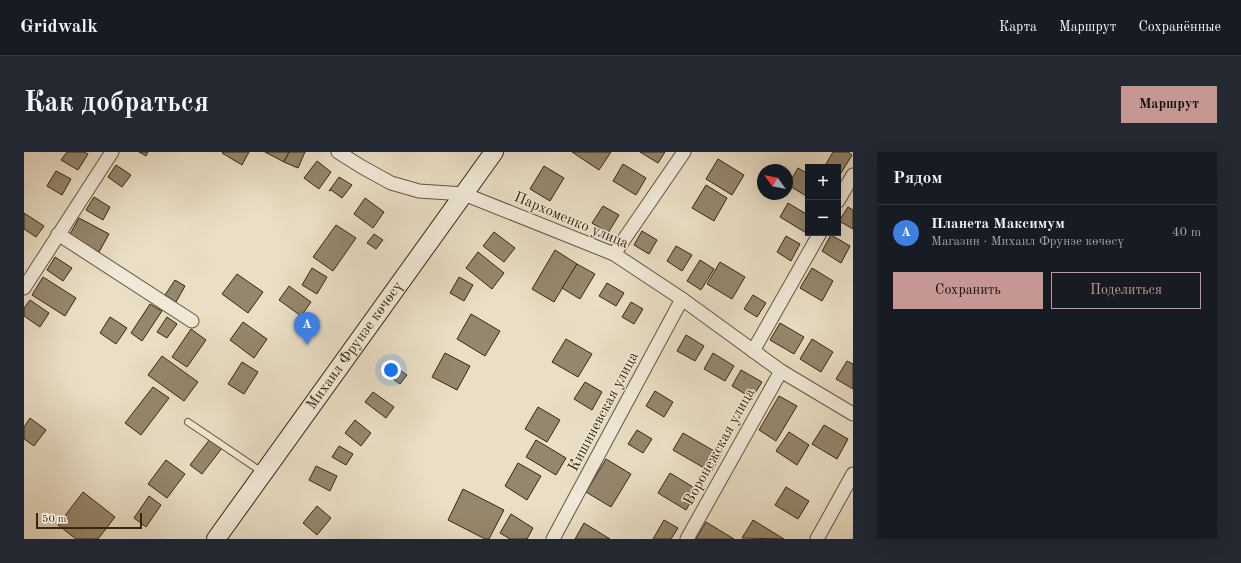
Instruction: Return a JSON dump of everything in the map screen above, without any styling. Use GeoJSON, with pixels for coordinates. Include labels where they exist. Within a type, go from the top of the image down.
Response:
{"type":"FeatureCollection","features":[{"type":"Feature","properties":{"kind":"main road","name":"Михаил Фрунзе көчөсү"},"geometry":{"type":"LineString","coordinates":[[216,539],[494,152]]}},
{"type":"Feature","properties":{"kind":"street"},"geometry":{"type":"LineString","coordinates":[[24,288],[112,152]]}},
{"type":"Feature","properties":{"kind":"street","name":"Пархоменко улица"},"geometry":{"type":"LineString","coordinates":[[338,152],[391,183],[419,191],[464,194],[614,254],[682,300],[781,371],[853,414]]}},
{"type":"Feature","properties":{"kind":"street"},"geometry":{"type":"LineString","coordinates":[[614,254],[684,152]]}},
{"type":"Feature","properties":{"kind":"street"},"geometry":{"type":"LineString","coordinates":[[839,200],[853,175]]}},
{"type":"Feature","properties":{"kind":"street"},"geometry":{"type":"LineString","coordinates":[[58,234],[192,321]]}},
{"type":"Feature","properties":{"kind":"street"},"geometry":{"type":"LineString","coordinates":[[753,350],[818,236]]}},
{"type":"Feature","properties":{"kind":"street","name":"Кишиневская улица"},"geometry":{"type":"LineString","coordinates":[[553,539],[682,300]]}},
{"type":"Feature","properties":{"kind":"street","name":"Воронежская улица"},"geometry":{"type":"LineString","coordinates":[[687,539],[781,371]]}},
{"type":"Feature","properties":{"kind":"street"},"geometry":{"type":"LineString","coordinates":[[817,539],[853,474]]}},
{"type":"Feature","properties":{"kind":"lane"},"geometry":{"type":"LineString","coordinates":[[188,422],[264,472]]}},
{"type":"Feature","properties":{"kind":"building"},"geometry":{"type":"Polygon","coordinates":[[[67,152],[84,152],[88,154],[78,170],[61,160],[67,152]]]}},
{"type":"Feature","properties":{"kind":"building"},"geometry":{"type":"Polygon","coordinates":[[[139,152],[148,152],[146,156],[139,152]]]}},
{"type":"Feature","properties":{"kind":"building"},"geometry":{"type":"Polygon","coordinates":[[[249,152],[242,165],[222,153],[249,152]]]}},
{"type":"Feature","properties":{"kind":"building"},"geometry":{"type":"Polygon","coordinates":[[[265,152],[289,152],[284,162],[265,152]]]}},
{"type":"Feature","properties":{"kind":"building"},"geometry":{"type":"Polygon","coordinates":[[[289,152],[305,152],[298,168],[284,162],[289,152]]]}},
{"type":"Feature","properties":{"kind":"building"},"geometry":{"type":"Polygon","coordinates":[[[572,152],[611,152],[599,170],[572,152]]]}},
{"type":"Feature","properties":{"kind":"building"},"geometry":{"type":"Polygon","coordinates":[[[640,152],[665,152],[658,163],[640,152]]]}},
{"type":"Feature","properties":{"kind":"building"},"geometry":{"type":"Polygon","coordinates":[[[833,152],[848,152],[852,155],[841,173],[841,164],[826,164],[833,152]]]}},
{"type":"Feature","properties":{"kind":"building"},"geometry":{"type":"Polygon","coordinates":[[[718,159],[744,175],[732,195],[706,179],[718,159]]]}},
{"type":"Feature","properties":{"kind":"building"},"geometry":{"type":"Polygon","coordinates":[[[317,161],[331,172],[319,189],[304,178],[317,161]]]}},
{"type":"Feature","properties":{"kind":"building"},"geometry":{"type":"Polygon","coordinates":[[[623,164],[646,178],[636,195],[613,181],[623,164]]]}},
{"type":"Feature","properties":{"kind":"building"},"geometry":{"type":"Polygon","coordinates":[[[116,165],[131,175],[122,187],[108,177],[116,165]]]}},
{"type":"Feature","properties":{"kind":"building"},"geometry":{"type":"Polygon","coordinates":[[[544,166],[564,178],[550,201],[530,189],[544,166]]]}},
{"type":"Feature","properties":{"kind":"building"},"geometry":{"type":"Polygon","coordinates":[[[798,168],[805,172],[805,195],[793,188],[793,176],[798,168]]]}},
{"type":"Feature","properties":{"kind":"building"},"geometry":{"type":"Polygon","coordinates":[[[56,171],[71,179],[62,195],[47,186],[56,171]]]}},
{"type":"Feature","properties":{"kind":"building"},"geometry":{"type":"Polygon","coordinates":[[[339,177],[352,185],[342,198],[331,190],[329,191],[339,177]]]}},
{"type":"Feature","properties":{"kind":"building"},"geometry":{"type":"Polygon","coordinates":[[[706,185],[727,198],[714,221],[692,208],[706,185]]]}},
{"type":"Feature","properties":{"kind":"building"},"geometry":{"type":"Polygon","coordinates":[[[94,197],[110,207],[103,220],[86,210],[94,197]]]}},
{"type":"Feature","properties":{"kind":"building"},"geometry":{"type":"Polygon","coordinates":[[[365,198],[384,212],[373,228],[354,214],[365,198]]]}},
{"type":"Feature","properties":{"kind":"building"},"geometry":{"type":"Polygon","coordinates":[[[788,203],[805,213],[805,232],[780,217],[788,203]]]}},
{"type":"Feature","properties":{"kind":"building"},"geometry":{"type":"Polygon","coordinates":[[[603,206],[619,215],[608,233],[592,223],[603,206]]]}},
{"type":"Feature","properties":{"kind":"building"},"geometry":{"type":"Polygon","coordinates":[[[848,207],[853,210],[853,229],[841,222],[841,218],[848,207]]]}},
{"type":"Feature","properties":{"kind":"building"},"geometry":{"type":"Polygon","coordinates":[[[24,213],[44,226],[36,237],[24,229],[24,213]]]}},
{"type":"Feature","properties":{"kind":"building"},"geometry":{"type":"Polygon","coordinates":[[[79,218],[109,234],[99,252],[69,236],[79,218]]]}},
{"type":"Feature","properties":{"kind":"building"},"geometry":{"type":"Polygon","coordinates":[[[336,225],[356,238],[333,271],[313,257],[336,225]]]}},
{"type":"Feature","properties":{"kind":"building"},"geometry":{"type":"Polygon","coordinates":[[[642,231],[657,240],[649,254],[634,245],[642,231]]]}},
{"type":"Feature","properties":{"kind":"building"},"geometry":{"type":"Polygon","coordinates":[[[494,232],[515,248],[504,262],[483,246],[494,232]]]}},
{"type":"Feature","properties":{"kind":"building"},"geometry":{"type":"Polygon","coordinates":[[[374,234],[383,240],[376,249],[367,243],[374,234]]]}},
{"type":"Feature","properties":{"kind":"building"},"geometry":{"type":"Polygon","coordinates":[[[786,236],[800,244],[791,261],[777,252],[786,236]]]}},
{"type":"Feature","properties":{"kind":"building"},"geometry":{"type":"Polygon","coordinates":[[[830,236],[850,246],[841,263],[822,251],[830,236]]]}},
{"type":"Feature","properties":{"kind":"building"},"geometry":{"type":"Polygon","coordinates":[[[676,246],[692,255],[682,271],[667,261],[676,246]]]}},
{"type":"Feature","properties":{"kind":"building"},"geometry":{"type":"Polygon","coordinates":[[[555,250],[577,264],[554,302],[532,289],[555,250]]]}},
{"type":"Feature","properties":{"kind":"building"},"geometry":{"type":"Polygon","coordinates":[[[478,252],[504,273],[492,289],[466,268],[478,252]]]}},
{"type":"Feature","properties":{"kind":"building"},"geometry":{"type":"Polygon","coordinates":[[[55,257],[72,268],[63,281],[47,270],[55,257]]]}},
{"type":"Feature","properties":{"kind":"building"},"geometry":{"type":"Polygon","coordinates":[[[700,260],[714,269],[701,290],[687,281],[700,260]]]}},
{"type":"Feature","properties":{"kind":"building"},"geometry":{"type":"Polygon","coordinates":[[[720,262],[745,277],[732,299],[707,284],[720,262]]]}},
{"type":"Feature","properties":{"kind":"building"},"geometry":{"type":"Polygon","coordinates":[[[577,264],[595,274],[580,299],[562,288],[577,264]]]}},
{"type":"Feature","properties":{"kind":"building"},"geometry":{"type":"Polygon","coordinates":[[[312,268],[327,277],[317,294],[302,285],[312,268]]]}},
{"type":"Feature","properties":{"kind":"building"},"geometry":{"type":"Polygon","coordinates":[[[812,268],[833,281],[822,301],[800,288],[812,268]]]}},
{"type":"Feature","properties":{"kind":"building"},"geometry":{"type":"Polygon","coordinates":[[[237,274],[263,292],[248,313],[222,294],[237,274]]]}},
{"type":"Feature","properties":{"kind":"building"},"geometry":{"type":"Polygon","coordinates":[[[43,277],[76,298],[65,316],[32,295],[43,277]]]}},
{"type":"Feature","properties":{"kind":"building"},"geometry":{"type":"Polygon","coordinates":[[[459,277],[473,285],[464,301],[450,293],[459,277]]]}},
{"type":"Feature","properties":{"kind":"building"},"geometry":{"type":"Polygon","coordinates":[[[175,280],[185,286],[176,302],[165,295],[175,280]]]}},
{"type":"Feature","properties":{"kind":"building"},"geometry":{"type":"Polygon","coordinates":[[[607,283],[624,293],[616,306],[599,296],[607,283]]]}},
{"type":"Feature","properties":{"kind":"building"},"geometry":{"type":"Polygon","coordinates":[[[289,286],[311,302],[301,316],[279,300],[289,286]]]}},
{"type":"Feature","properties":{"kind":"building"},"geometry":{"type":"Polygon","coordinates":[[[753,295],[766,303],[757,317],[744,309],[753,295]]]}},
{"type":"Feature","properties":{"kind":"building"},"geometry":{"type":"Polygon","coordinates":[[[30,300],[49,313],[40,327],[24,316],[24,308],[30,300]]]}},
{"type":"Feature","properties":{"kind":"building"},"geometry":{"type":"Polygon","coordinates":[[[631,302],[643,309],[634,324],[622,317],[631,302]]]}},
{"type":"Feature","properties":{"kind":"building"},"geometry":{"type":"Polygon","coordinates":[[[150,304],[162,311],[142,341],[131,333],[150,304]]]}},
{"type":"Feature","properties":{"kind":"building"},"geometry":{"type":"Polygon","coordinates":[[[471,314],[500,331],[485,356],[457,339],[471,314]]]}},
{"type":"Feature","properties":{"kind":"building"},"geometry":{"type":"Polygon","coordinates":[[[110,317],[127,328],[116,344],[100,333],[110,317]]]}},
{"type":"Feature","properties":{"kind":"building"},"geometry":{"type":"Polygon","coordinates":[[[167,317],[177,324],[167,338],[157,332],[167,317]]]}},
{"type":"Feature","properties":{"kind":"building"},"geometry":{"type":"Polygon","coordinates":[[[243,322],[267,339],[254,358],[230,340],[243,322]]]}},
{"type":"Feature","properties":{"kind":"building"},"geometry":{"type":"Polygon","coordinates":[[[780,323],[804,337],[794,354],[770,340],[780,323]]]}},
{"type":"Feature","properties":{"kind":"building"},"geometry":{"type":"Polygon","coordinates":[[[191,329],[206,340],[187,367],[172,357],[191,329]]]}},
{"type":"Feature","properties":{"kind":"building"},"geometry":{"type":"Polygon","coordinates":[[[686,335],[704,346],[695,361],[677,351],[686,335]]]}},
{"type":"Feature","properties":{"kind":"building"},"geometry":{"type":"Polygon","coordinates":[[[566,339],[592,354],[578,377],[552,362],[566,339]]]}},
{"type":"Feature","properties":{"kind":"building"},"geometry":{"type":"Polygon","coordinates":[[[812,339],[833,352],[821,372],[800,359],[812,339]]]}},
{"type":"Feature","properties":{"kind":"building"},"geometry":{"type":"Polygon","coordinates":[[[445,353],[470,366],[457,390],[432,377],[445,353]]]}},
{"type":"Feature","properties":{"kind":"building"},"geometry":{"type":"Polygon","coordinates":[[[713,353],[734,366],[725,381],[704,369],[713,353]]]}},
{"type":"Feature","properties":{"kind":"building"},"geometry":{"type":"Polygon","coordinates":[[[162,356],[198,382],[184,401],[148,375],[162,356]]]}},
{"type":"Feature","properties":{"kind":"building"},"geometry":{"type":"Polygon","coordinates":[[[847,361],[853,364],[853,389],[836,379],[847,361]]]}},
{"type":"Feature","properties":{"kind":"building"},"geometry":{"type":"Polygon","coordinates":[[[242,362],[258,372],[244,394],[228,384],[242,362]]]}},
{"type":"Feature","properties":{"kind":"building"},"geometry":{"type":"Polygon","coordinates":[[[391,364],[407,375],[400,384],[385,373],[391,364]]]}},
{"type":"Feature","properties":{"kind":"building"},"geometry":{"type":"Polygon","coordinates":[[[741,370],[762,382],[752,398],[732,386],[741,370]]]}},
{"type":"Feature","properties":{"kind":"building"},"geometry":{"type":"Polygon","coordinates":[[[585,382],[602,392],[592,410],[574,399],[585,382]]]}},
{"type":"Feature","properties":{"kind":"building"},"geometry":{"type":"Polygon","coordinates":[[[153,387],[169,398],[141,435],[125,423],[153,387]]]}},
{"type":"Feature","properties":{"kind":"building"},"geometry":{"type":"Polygon","coordinates":[[[655,391],[673,402],[664,417],[646,406],[655,391]]]}},
{"type":"Feature","properties":{"kind":"building"},"geometry":{"type":"Polygon","coordinates":[[[373,392],[394,407],[386,418],[365,402],[373,392]]]}},
{"type":"Feature","properties":{"kind":"building"},"geometry":{"type":"Polygon","coordinates":[[[779,396],[797,406],[776,441],[759,430],[779,396]]]}},
{"type":"Feature","properties":{"kind":"building"},"geometry":{"type":"Polygon","coordinates":[[[538,407],[560,420],[547,442],[525,429],[538,407]]]}},
{"type":"Feature","properties":{"kind":"building"},"geometry":{"type":"Polygon","coordinates":[[[30,418],[46,430],[34,446],[24,439],[24,427],[30,418]]]}},
{"type":"Feature","properties":{"kind":"building"},"geometry":{"type":"Polygon","coordinates":[[[355,420],[371,433],[361,446],[345,433],[355,420]]]}},
{"type":"Feature","properties":{"kind":"building"},"geometry":{"type":"Polygon","coordinates":[[[824,425],[848,439],[837,459],[812,444],[824,425]]]}},
{"type":"Feature","properties":{"kind":"building"},"geometry":{"type":"Polygon","coordinates":[[[637,430],[652,439],[643,453],[628,444],[637,430]]]}},
{"type":"Feature","properties":{"kind":"building"},"geometry":{"type":"Polygon","coordinates":[[[789,432],[809,445],[797,465],[776,451],[789,432]]]}},
{"type":"Feature","properties":{"kind":"building"},"geometry":{"type":"Polygon","coordinates":[[[683,433],[721,455],[711,472],[673,450],[683,433]]]}},
{"type":"Feature","properties":{"kind":"building"},"geometry":{"type":"Polygon","coordinates":[[[210,439],[222,448],[202,474],[190,465],[210,439]]]}},
{"type":"Feature","properties":{"kind":"building"},"geometry":{"type":"Polygon","coordinates":[[[536,440],[566,458],[556,475],[526,457],[536,440]]]}},
{"type":"Feature","properties":{"kind":"building"},"geometry":{"type":"Polygon","coordinates":[[[339,446],[353,454],[346,465],[332,457],[339,446]]]}},
{"type":"Feature","properties":{"kind":"building"},"geometry":{"type":"Polygon","coordinates":[[[606,459],[631,474],[611,507],[586,492],[606,459]]]}},
{"type":"Feature","properties":{"kind":"building"},"geometry":{"type":"Polygon","coordinates":[[[166,460],[185,474],[167,498],[148,484],[166,460]]]}},
{"type":"Feature","properties":{"kind":"building"},"geometry":{"type":"Polygon","coordinates":[[[518,463],[541,476],[527,500],[505,486],[518,463]]]}},
{"type":"Feature","properties":{"kind":"building"},"geometry":{"type":"Polygon","coordinates":[[[316,466],[337,476],[330,491],[309,480],[316,466]]]}},
{"type":"Feature","properties":{"kind":"building"},"geometry":{"type":"Polygon","coordinates":[[[670,473],[698,490],[686,510],[658,493],[670,473]]]}},
{"type":"Feature","properties":{"kind":"building"},"geometry":{"type":"Polygon","coordinates":[[[786,487],[809,501],[798,519],[775,505],[786,487]]]}},
{"type":"Feature","properties":{"kind":"building"},"geometry":{"type":"Polygon","coordinates":[[[463,489],[504,510],[489,539],[485,539],[448,520],[463,489]]]}},
{"type":"Feature","properties":{"kind":"building"},"geometry":{"type":"Polygon","coordinates":[[[83,492],[115,517],[98,539],[76,539],[58,525],[83,492]]]}},
{"type":"Feature","properties":{"kind":"building"},"geometry":{"type":"Polygon","coordinates":[[[149,496],[161,505],[146,527],[134,518],[149,496]]]}},
{"type":"Feature","properties":{"kind":"building"},"geometry":{"type":"Polygon","coordinates":[[[317,506],[331,518],[317,535],[303,523],[317,506]]]}},
{"type":"Feature","properties":{"kind":"building"},"geometry":{"type":"Polygon","coordinates":[[[511,514],[533,528],[527,539],[510,539],[500,533],[511,514]]]}},
{"type":"Feature","properties":{"kind":"building"},"geometry":{"type":"Polygon","coordinates":[[[664,520],[678,528],[671,539],[653,539],[664,520]]]}},
{"type":"Feature","properties":{"kind":"building"},"geometry":{"type":"Polygon","coordinates":[[[753,520],[784,539],[742,538],[753,520]]]}},
{"type":"Feature","properties":{"kind":"building"},"geometry":{"type":"Polygon","coordinates":[[[706,522],[734,539],[696,539],[706,522]]]}},
{"type":"Feature","properties":{"kind":"building"},"geometry":{"type":"Polygon","coordinates":[[[584,523],[610,539],[575,539],[584,523]]]}},
{"type":"Feature","properties":{"kind":"place","name":"Планета Максимум"},"geometry":{"type":"Point","coordinates":[307,345]}}]}
